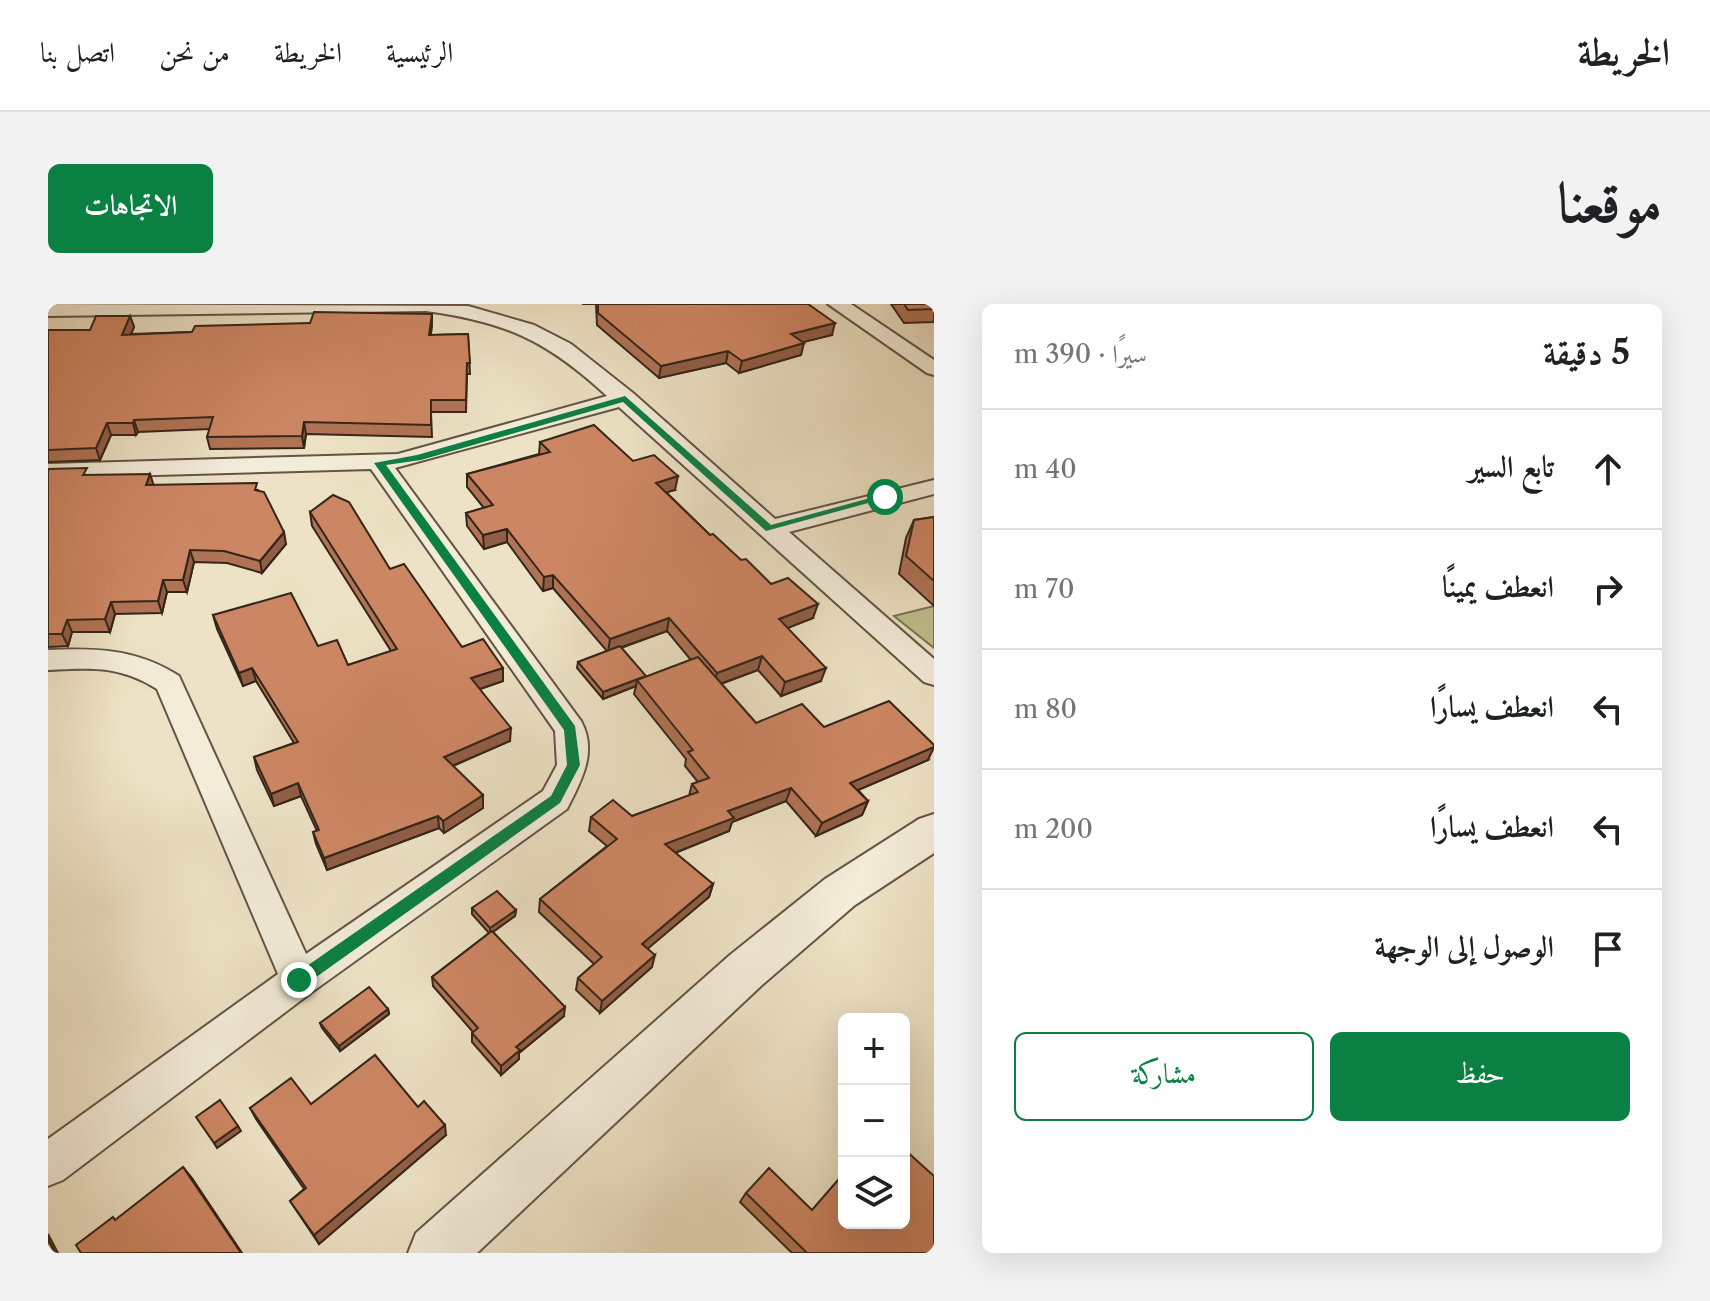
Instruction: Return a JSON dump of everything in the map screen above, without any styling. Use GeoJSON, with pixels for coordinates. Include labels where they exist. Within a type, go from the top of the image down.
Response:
{"type":"FeatureCollection","features":[{"type":"Feature","properties":{"kind":"street"},"geometry":{"type":"LineString","coordinates":[[48,310],[394,304],[471,312],[514,323],[562,346],[625,398],[934,675]]}},
{"type":"Feature","properties":{"kind":"street"},"geometry":{"type":"LineString","coordinates":[[838,304],[929,360]]}},
{"type":"Feature","properties":{"kind":"street"},"geometry":{"type":"LineString","coordinates":[[48,471],[379,463],[418,458],[625,398]]}},
{"type":"Feature","properties":{"kind":"street"},"geometry":{"type":"LineString","coordinates":[[48,1165],[299,980],[555,800],[573,765],[570,729],[379,463]]}},
{"type":"Feature","properties":{"kind":"street"},"geometry":{"type":"LineString","coordinates":[[769,529],[934,487]]}},
{"type":"Feature","properties":{"kind":"street"},"geometry":{"type":"LineString","coordinates":[[48,660],[114,658],[146,666],[169,683],[299,980]]}},
{"type":"Feature","properties":{"kind":"street"},"geometry":{"type":"LineString","coordinates":[[436,1253],[746,970],[840,892],[934,831]]}},
{"type":"Feature","properties":{"kind":"green space"},"geometry":{"type":"Polygon","coordinates":[[[934,606],[934,648],[894,616],[934,606]]]}},
{"type":"Feature","properties":{"kind":"building"},"geometry":{"type":"Polygon","coordinates":[[[598,304],[808,304],[835,323],[791,334],[804,343],[742,361],[728,351],[661,366],[598,313],[598,304]]]}},
{"type":"Feature","properties":{"kind":"building"},"geometry":{"type":"Polygon","coordinates":[[[904,304],[934,304],[934,309],[908,310],[904,304]]]}},
{"type":"Feature","properties":{"kind":"building"},"geometry":{"type":"Polygon","coordinates":[[[314,312],[432,314],[429,335],[468,334],[470,363],[467,363],[466,400],[431,400],[431,425],[304,422],[302,436],[207,437],[213,417],[134,420],[133,423],[107,423],[96,448],[48,450],[48,330],[90,330],[96,316],[130,316],[122,335],[192,332],[195,326],[310,323],[314,312]]]}},
{"type":"Feature","properties":{"kind":"building"},"geometry":{"type":"Polygon","coordinates":[[[594,425],[633,461],[654,455],[678,476],[656,483],[710,535],[713,534],[741,560],[746,559],[771,584],[788,578],[818,604],[779,619],[826,668],[785,682],[762,656],[717,673],[669,618],[610,639],[553,575],[544,577],[507,529],[483,535],[466,513],[493,505],[467,474],[550,452],[540,442],[594,425]]]}},
{"type":"Feature","properties":{"kind":"building"},"geometry":{"type":"Polygon","coordinates":[[[87,468],[83,475],[150,474],[146,485],[257,483],[255,490],[264,492],[284,532],[260,561],[224,551],[190,550],[183,580],[163,580],[158,601],[111,602],[105,619],[67,620],[62,634],[48,634],[48,469],[87,468]]]}},
{"type":"Feature","properties":{"kind":"building"},"geometry":{"type":"Polygon","coordinates":[[[333,495],[349,502],[390,569],[404,564],[462,647],[483,639],[503,668],[471,678],[511,728],[444,757],[483,795],[443,821],[438,816],[324,858],[313,832],[319,830],[298,783],[271,794],[254,757],[298,742],[252,668],[239,673],[213,615],[291,593],[318,646],[337,640],[348,665],[397,649],[310,512],[333,495]]]}},
{"type":"Feature","properties":{"kind":"building"},"geometry":{"type":"Polygon","coordinates":[[[934,517],[934,581],[906,556],[914,520],[934,517]]]}},
{"type":"Feature","properties":{"kind":"building"},"geometry":{"type":"Polygon","coordinates":[[[620,646],[646,676],[603,692],[578,662],[620,646]]]}},
{"type":"Feature","properties":{"kind":"building"},"geometry":{"type":"Polygon","coordinates":[[[698,657],[756,723],[802,704],[824,727],[889,701],[934,747],[850,783],[868,801],[822,823],[791,788],[728,811],[734,818],[665,844],[713,884],[642,944],[655,955],[602,1001],[578,978],[602,957],[540,899],[617,839],[591,817],[613,800],[632,816],[698,792],[692,784],[709,778],[688,752],[693,750],[637,680],[698,657]]]}},
{"type":"Feature","properties":{"kind":"building"},"geometry":{"type":"Polygon","coordinates":[[[497,891],[516,910],[490,928],[472,908],[497,891]]]}},
{"type":"Feature","properties":{"kind":"building"},"geometry":{"type":"Polygon","coordinates":[[[492,931],[565,1007],[516,1047],[520,1050],[501,1066],[472,1033],[478,1028],[432,977],[492,931]]]}},
{"type":"Feature","properties":{"kind":"building"},"geometry":{"type":"Polygon","coordinates":[[[369,987],[388,1009],[339,1046],[320,1023],[369,987]]]}},
{"type":"Feature","properties":{"kind":"building"},"geometry":{"type":"Polygon","coordinates":[[[375,1055],[418,1107],[424,1101],[445,1125],[314,1235],[290,1201],[306,1188],[250,1108],[291,1078],[311,1104],[375,1055]]]}},
{"type":"Feature","properties":{"kind":"building"},"geometry":{"type":"Polygon","coordinates":[[[220,1100],[238,1126],[214,1143],[196,1117],[220,1100]]]}},
{"type":"Feature","properties":{"kind":"building"},"geometry":{"type":"Polygon","coordinates":[[[910,1154],[934,1176],[934,1253],[807,1253],[746,1193],[769,1168],[812,1210],[838,1180],[838,1229],[910,1229],[910,1154]]]}},
{"type":"Feature","properties":{"kind":"building"},"geometry":{"type":"Polygon","coordinates":[[[183,1167],[241,1253],[81,1253],[76,1245],[113,1217],[115,1220],[183,1167]]]}},
{"type":"Feature","properties":{"kind":"building"},"geometry":{"type":"Polygon","coordinates":[[[48,1239],[55,1253],[48,1253],[48,1239]]]}},
{"type":"Feature","properties":{"kind":"route"},"geometry":{"type":"LineString","coordinates":[[299,980],[555,800],[573,765],[570,729],[379,463],[418,458],[625,398],[769,529],[885,497]]}}]}
